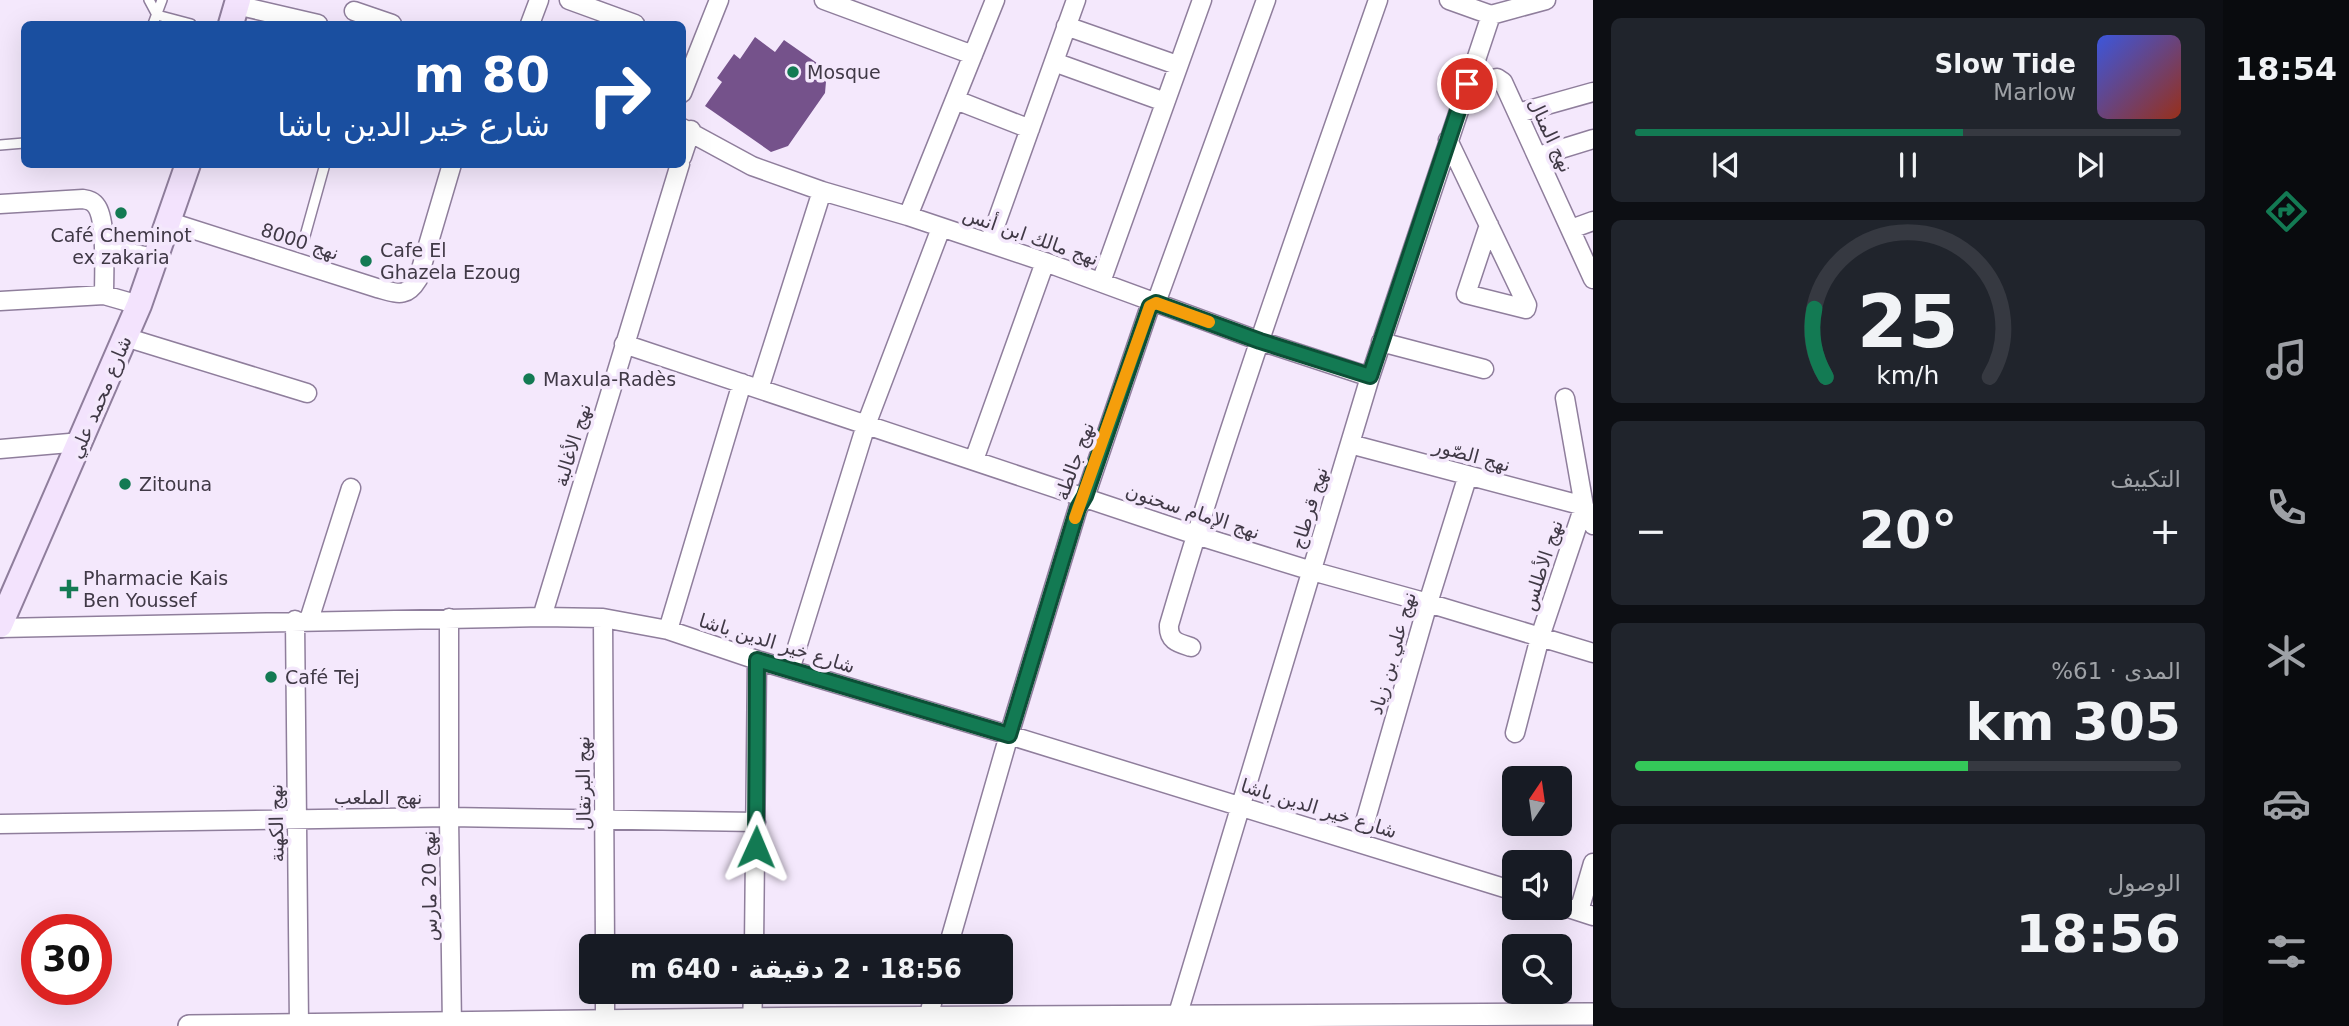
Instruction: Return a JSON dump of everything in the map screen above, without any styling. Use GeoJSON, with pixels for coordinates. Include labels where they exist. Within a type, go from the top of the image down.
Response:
{"type":"FeatureCollection","features":[{"type":"Feature","properties":{"kind":"main road","name":"شارع محمد علي"},"geometry":{"type":"LineString","coordinates":[[0,626],[139,305],[187,168]]}},
{"type":"Feature","properties":{"kind":"street"},"geometry":{"type":"LineString","coordinates":[[531,21],[539,0]]}},
{"type":"Feature","properties":{"kind":"street"},"geometry":{"type":"LineString","coordinates":[[569,0],[627,21]]}},
{"type":"Feature","properties":{"kind":"street"},"geometry":{"type":"LineString","coordinates":[[686,83],[719,0]]}},
{"type":"Feature","properties":{"kind":"street"},"geometry":{"type":"LineString","coordinates":[[824,0],[973,55]]}},
{"type":"Feature","properties":{"kind":"street"},"geometry":{"type":"LineString","coordinates":[[908,216],[995,0]]}},
{"type":"Feature","properties":{"kind":"street"},"geometry":{"type":"LineString","coordinates":[[989,243],[1076,0]]}},
{"type":"Feature","properties":{"kind":"street"},"geometry":{"type":"LineString","coordinates":[[1101,282],[1202,0]]}},
{"type":"Feature","properties":{"kind":"street","name":"نهج جالطة"},"geometry":{"type":"LineString","coordinates":[[952,934],[1078,508],[1085,496],[1150,306],[1156,303],[1266,0]]}},
{"type":"Feature","properties":{"kind":"street"},"geometry":{"type":"LineString","coordinates":[[1191,647],[1174,641],[1169,630],[1196,535],[1378,0]]}},
{"type":"Feature","properties":{"kind":"street"},"geometry":{"type":"LineString","coordinates":[[1449,0],[1490,15],[1542,1]]}},
{"type":"Feature","properties":{"kind":"street"},"geometry":{"type":"LineString","coordinates":[[235,10],[300,21]]}},
{"type":"Feature","properties":{"kind":"street"},"geometry":{"type":"LineString","coordinates":[[354,12],[382,21]]}},
{"type":"Feature","properties":{"kind":"street","name":"نهج قرطاج"},"geometry":{"type":"LineString","coordinates":[[1177,1017],[1370,376],[1490,15]]}},
{"type":"Feature","properties":{"kind":"street"},"geometry":{"type":"LineString","coordinates":[[1066,26],[1177,65]]}},
{"type":"Feature","properties":{"kind":"street"},"geometry":{"type":"LineString","coordinates":[[686,43],[700,48]]}},
{"type":"Feature","properties":{"kind":"street"},"geometry":{"type":"LineString","coordinates":[[1054,62],[1164,102]]}},
{"type":"Feature","properties":{"kind":"street","name":"نهج المنال"},"geometry":{"type":"LineString","coordinates":[[1467,84],[1497,78],[1502,80],[1593,279]]}},
{"type":"Feature","properties":{"kind":"street"},"geometry":{"type":"LineString","coordinates":[[1518,113],[1593,92]]}},
{"type":"Feature","properties":{"kind":"street"},"geometry":{"type":"LineString","coordinates":[[956,100],[1030,129]]}},
{"type":"Feature","properties":{"kind":"street","name":"نهج مالك ابن أنس"},"geometry":{"type":"LineString","coordinates":[[687,129],[752,166],[1045,262],[1260,341],[1370,376]]}},
{"type":"Feature","properties":{"kind":"street"},"geometry":{"type":"LineString","coordinates":[[1538,156],[1593,139]]}},
{"type":"Feature","properties":{"kind":"street"},"geometry":{"type":"LineString","coordinates":[[1448,140],[1489,225],[1527,305],[1525,310],[1466,294],[1489,225]]}},
{"type":"Feature","properties":{"kind":"street","name":"نهج 8000"},"geometry":{"type":"LineString","coordinates":[[170,222],[377,288],[407,293],[418,279],[451,168]]}},
{"type":"Feature","properties":{"kind":"street","name":"نهج الأغالبة"},"geometry":{"type":"LineString","coordinates":[[542,617],[679,168]]}},
{"type":"Feature","properties":{"kind":"street"},"geometry":{"type":"LineString","coordinates":[[668,631],[751,386],[822,191]]}},
{"type":"Feature","properties":{"kind":"street"},"geometry":{"type":"LineString","coordinates":[[0,204],[89,200],[98,209],[104,248],[104,295]]}},
{"type":"Feature","properties":{"kind":"street"},"geometry":{"type":"LineString","coordinates":[[1572,229],[1593,221]]}},
{"type":"Feature","properties":{"kind":"street"},"geometry":{"type":"LineString","coordinates":[[790,670],[866,425],[941,228]]}},
{"type":"Feature","properties":{"kind":"street"},"geometry":{"type":"LineString","coordinates":[[104,248],[156,258]]}},
{"type":"Feature","properties":{"kind":"street"},"geometry":{"type":"LineString","coordinates":[[974,460],[1045,262]]}},
{"type":"Feature","properties":{"kind":"street"},"geometry":{"type":"LineString","coordinates":[[0,301],[104,295],[139,305]]}},
{"type":"Feature","properties":{"kind":"street"},"geometry":{"type":"LineString","coordinates":[[125,337],[307,393]]}},
{"type":"Feature","properties":{"kind":"street"},"geometry":{"type":"LineString","coordinates":[[1381,342],[1484,369]]}},
{"type":"Feature","properties":{"kind":"street","name":"نهج الإمام سحنون"},"geometry":{"type":"LineString","coordinates":[[624,344],[1196,535],[1593,653]]}},
{"type":"Feature","properties":{"kind":"street"},"geometry":{"type":"LineString","coordinates":[[1565,398],[1584,506],[1593,525]]}},
{"type":"Feature","properties":{"kind":"street"},"geometry":{"type":"LineString","coordinates":[[0,449],[81,442]]}},
{"type":"Feature","properties":{"kind":"street","name":"نهج الصّور"},"geometry":{"type":"LineString","coordinates":[[1350,444],[1584,506]]}},
{"type":"Feature","properties":{"kind":"street","name":"نهج علي بن زياد"},"geometry":{"type":"LineString","coordinates":[[1359,843],[1468,475]]}},
{"type":"Feature","properties":{"kind":"street","name":"نهج الكهنة"},"geometry":{"type":"LineString","coordinates":[[299,1025],[296,818],[302,620],[351,488]]}},
{"type":"Feature","properties":{"kind":"street","name":"نهج الأطلس"},"geometry":{"type":"LineString","coordinates":[[1515,733],[1540,637],[1584,506]]}},
{"type":"Feature","properties":{"kind":"street","name":"نهج 20 مارس"},"geometry":{"type":"LineString","coordinates":[[449,618],[452,1024]]}},
{"type":"Feature","properties":{"kind":"street","name":"شارع خير الدين باشا"},"geometry":{"type":"LineString","coordinates":[[0,626],[603,618],[668,631],[1502,887]]}},
{"type":"Feature","properties":{"kind":"street","name":"نهج البرتقال"},"geometry":{"type":"LineString","coordinates":[[603,618],[605,934]]}},
{"type":"Feature","properties":{"kind":"street"},"geometry":{"type":"LineString","coordinates":[[754,934],[757,660]]}},
{"type":"Feature","properties":{"kind":"street","name":"نهج الملعب"},"geometry":{"type":"LineString","coordinates":[[0,824],[449,817],[756,822]]}},
{"type":"Feature","properties":{"kind":"street"},"geometry":{"type":"LineString","coordinates":[[1586,914],[1593,863]]}},
{"type":"Feature","properties":{"kind":"street"},"geometry":{"type":"LineString","coordinates":[[605,1004],[605,1024]]}},
{"type":"Feature","properties":{"kind":"street"},"geometry":{"type":"LineString","coordinates":[[752,1023],[753,1004]]}},
{"type":"Feature","properties":{"kind":"street"},"geometry":{"type":"LineString","coordinates":[[928,1018],[932,1004]]}},
{"type":"Feature","properties":{"kind":"street"},"geometry":{"type":"LineString","coordinates":[[189,1026],[752,1023],[928,1018],[1093,1022],[1177,1017],[1221,1021],[1389,1020],[1593,1014]]}},
{"type":"Feature","properties":{"kind":"lane"},"geometry":{"type":"LineString","coordinates":[[149,0],[157,15],[180,21]]}},
{"type":"Feature","properties":{"kind":"lane"},"geometry":{"type":"LineString","coordinates":[[154,21],[162,0]]}},
{"type":"Feature","properties":{"kind":"lane"},"geometry":{"type":"LineString","coordinates":[[0,145],[21,143]]}},
{"type":"Feature","properties":{"kind":"lane"},"geometry":{"type":"LineString","coordinates":[[303,243],[324,168]]}},
{"type":"Feature","properties":{"kind":"building"},"geometry":{"type":"Polygon","coordinates":[[[755,37],[775,52],[784,40],[827,70],[825,93],[788,146],[771,152],[705,106],[722,82],[717,78],[734,54],[740,59],[755,37]]]}},
{"type":"Feature","properties":{"kind":"slow traffic"},"geometry":{"type":"LineString","coordinates":[[1075,518],[1150,306],[1156,303],[1209,322]]}},
{"type":"Feature","properties":{"kind":"place","name":"Mosque"},"geometry":{"type":"Point","coordinates":[793,72]}},
{"type":"Feature","properties":{"kind":"place","name":"Café Cheminot ex zakaria"},"geometry":{"type":"Point","coordinates":[121,213]}},
{"type":"Feature","properties":{"kind":"place","name":"Cafe El Ghazela Ezoug"},"geometry":{"type":"Point","coordinates":[366,261]}},
{"type":"Feature","properties":{"kind":"place","name":"Maxula-Radès"},"geometry":{"type":"Point","coordinates":[529,379]}},
{"type":"Feature","properties":{"kind":"place","name":"Zitouna"},"geometry":{"type":"Point","coordinates":[125,484]}},
{"type":"Feature","properties":{"kind":"place","name":"Pharmacie Kais Ben Youssef"},"geometry":{"type":"Point","coordinates":[69,589]}},
{"type":"Feature","properties":{"kind":"place","name":"Café Tej"},"geometry":{"type":"Point","coordinates":[271,677]}},
{"type":"Feature","properties":{"kind":"route"},"geometry":{"type":"LineString","coordinates":[[756,847],[757,660],[1009,735],[1078,508],[1085,496],[1150,306],[1156,303],[1260,341],[1370,376],[1467,84]]}}]}
